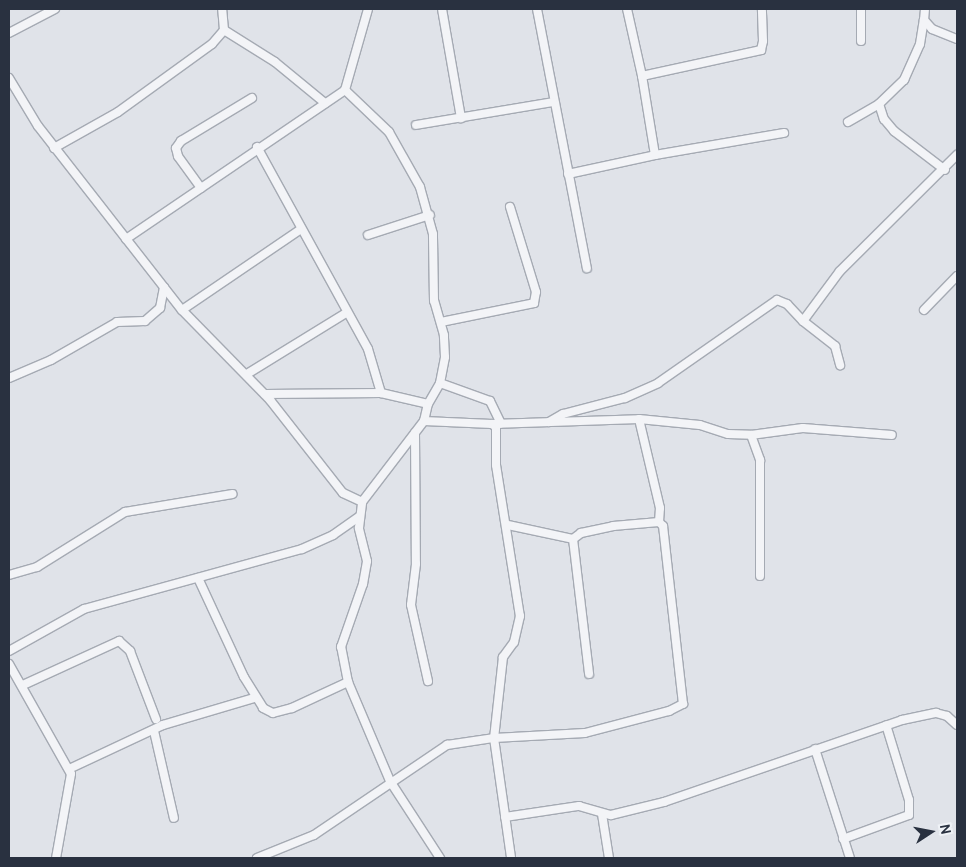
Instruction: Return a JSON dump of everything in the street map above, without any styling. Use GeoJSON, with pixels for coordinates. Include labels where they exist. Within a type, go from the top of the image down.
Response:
{"type":"FeatureCollection","features":[{"type":"Feature","properties":{"kind":"street"},"geometry":{"type":"LineString","coordinates":[[9,33],[55,9]]}},
{"type":"Feature","properties":{"kind":"street"},"geometry":{"type":"LineString","coordinates":[[54,148],[143,96],[212,44],[224,30],[222,9]]}},
{"type":"Feature","properties":{"kind":"street"},"geometry":{"type":"LineString","coordinates":[[126,240],[257,147],[345,90],[368,9]]}},
{"type":"Feature","properties":{"kind":"street"},"geometry":{"type":"LineString","coordinates":[[442,9],[461,118]]}},
{"type":"Feature","properties":{"kind":"street"},"geometry":{"type":"LineString","coordinates":[[537,9],[553,102],[587,268]]}},
{"type":"Feature","properties":{"kind":"street"},"geometry":{"type":"LineString","coordinates":[[627,9],[642,76],[654,155]]}},
{"type":"Feature","properties":{"kind":"street"},"geometry":{"type":"LineString","coordinates":[[642,76],[760,50],[764,40],[762,9]]}},
{"type":"Feature","properties":{"kind":"street"},"geometry":{"type":"LineString","coordinates":[[861,9],[861,41]]}},
{"type":"Feature","properties":{"kind":"street"},"geometry":{"type":"LineString","coordinates":[[848,122],[879,104],[904,80],[920,44],[925,9]]}},
{"type":"Feature","properties":{"kind":"street"},"geometry":{"type":"LineString","coordinates":[[924,20],[932,29],[957,39]]}},
{"type":"Feature","properties":{"kind":"street"},"geometry":{"type":"LineString","coordinates":[[224,30],[275,62],[325,103]]}},
{"type":"Feature","properties":{"kind":"street"},"geometry":{"type":"LineString","coordinates":[[9,78],[54,148],[182,310],[265,394],[343,493],[362,502]]}},
{"type":"Feature","properties":{"kind":"street"},"geometry":{"type":"LineString","coordinates":[[345,90],[389,132],[420,187],[430,215],[434,301],[441,322],[445,357],[440,383],[428,404],[424,421],[362,502],[359,517],[367,561],[341,647],[348,682],[390,781],[439,858]]}},
{"type":"Feature","properties":{"kind":"street"},"geometry":{"type":"LineString","coordinates":[[201,188],[178,156],[176,148],[181,141],[252,98]]}},
{"type":"Feature","properties":{"kind":"street"},"geometry":{"type":"LineString","coordinates":[[416,125],[553,102]]}},
{"type":"Feature","properties":{"kind":"street"},"geometry":{"type":"LineString","coordinates":[[879,104],[884,119],[894,131],[946,170]]}},
{"type":"Feature","properties":{"kind":"street"},"geometry":{"type":"LineString","coordinates":[[568,174],[654,155],[784,133]]}},
{"type":"Feature","properties":{"kind":"street"},"geometry":{"type":"LineString","coordinates":[[257,147],[346,313],[368,349],[381,392]]}},
{"type":"Feature","properties":{"kind":"street"},"geometry":{"type":"LineString","coordinates":[[803,322],[840,272],[913,196],[946,170],[957,155]]}},
{"type":"Feature","properties":{"kind":"street"},"geometry":{"type":"LineString","coordinates":[[441,322],[534,303],[536,292],[510,207]]}},
{"type":"Feature","properties":{"kind":"street"},"geometry":{"type":"LineString","coordinates":[[368,235],[430,215]]}},
{"type":"Feature","properties":{"kind":"street"},"geometry":{"type":"LineString","coordinates":[[182,310],[301,229]]}},
{"type":"Feature","properties":{"kind":"street"},"geometry":{"type":"LineString","coordinates":[[924,310],[957,276]]}},
{"type":"Feature","properties":{"kind":"street"},"geometry":{"type":"LineString","coordinates":[[9,378],[51,360],[117,322],[145,321],[160,308],[164,287]]}},
{"type":"Feature","properties":{"kind":"street"},"geometry":{"type":"LineString","coordinates":[[549,422],[563,414],[624,398],[658,383],[777,300],[787,304],[803,322],[835,346],[840,365]]}},
{"type":"Feature","properties":{"kind":"street"},"geometry":{"type":"LineString","coordinates":[[247,374],[346,313]]}},
{"type":"Feature","properties":{"kind":"street"},"geometry":{"type":"LineString","coordinates":[[440,383],[490,401],[501,424]]}},
{"type":"Feature","properties":{"kind":"street"},"geometry":{"type":"LineString","coordinates":[[265,394],[381,392],[428,404]]}},
{"type":"Feature","properties":{"kind":"street"},"geometry":{"type":"LineString","coordinates":[[257,858],[314,835],[390,781],[447,745],[494,738],[585,733],[669,711],[683,704],[663,526],[659,522],[660,508],[639,419]]}},
{"type":"Feature","properties":{"kind":"street"},"geometry":{"type":"LineString","coordinates":[[424,421],[501,424],[639,419],[700,425],[728,434],[751,434],[802,428],[892,435]]}},
{"type":"Feature","properties":{"kind":"street"},"geometry":{"type":"LineString","coordinates":[[492,424],[497,436],[496,465],[508,526],[520,616],[514,642],[503,657],[494,738],[511,858]]}},
{"type":"Feature","properties":{"kind":"street"},"geometry":{"type":"LineString","coordinates":[[414,434],[416,564],[411,605],[428,681]]}},
{"type":"Feature","properties":{"kind":"street"},"geometry":{"type":"LineString","coordinates":[[751,434],[760,460],[760,576]]}},
{"type":"Feature","properties":{"kind":"street"},"geometry":{"type":"LineString","coordinates":[[9,575],[37,567],[125,512],[232,494]]}},
{"type":"Feature","properties":{"kind":"street"},"geometry":{"type":"LineString","coordinates":[[9,651],[84,609],[302,549],[333,535],[359,517]]}},
{"type":"Feature","properties":{"kind":"street"},"geometry":{"type":"LineString","coordinates":[[574,539],[581,533],[613,526],[659,522]]}},
{"type":"Feature","properties":{"kind":"street"},"geometry":{"type":"LineString","coordinates":[[508,526],[574,539]]}},
{"type":"Feature","properties":{"kind":"street"},"geometry":{"type":"LineString","coordinates":[[574,539],[589,674]]}},
{"type":"Feature","properties":{"kind":"street"},"geometry":{"type":"LineString","coordinates":[[198,578],[254,698],[273,713],[348,682]]}},
{"type":"Feature","properties":{"kind":"street"},"geometry":{"type":"LineString","coordinates":[[23,685],[119,641],[130,651],[156,719]]}},
{"type":"Feature","properties":{"kind":"street"},"geometry":{"type":"LineString","coordinates":[[9,664],[23,685],[71,774],[56,858]]}},
{"type":"Feature","properties":{"kind":"street"},"geometry":{"type":"LineString","coordinates":[[69,769],[154,731],[162,725],[254,698]]}},
{"type":"Feature","properties":{"kind":"street"},"geometry":{"type":"LineString","coordinates":[[506,817],[569,806],[587,807],[602,814],[611,815],[664,802],[886,725],[936,713],[948,716],[957,724]]}},
{"type":"Feature","properties":{"kind":"street"},"geometry":{"type":"LineString","coordinates":[[843,839],[909,815],[909,800],[886,725]]}},
{"type":"Feature","properties":{"kind":"street"},"geometry":{"type":"LineString","coordinates":[[154,731],[174,818]]}},
{"type":"Feature","properties":{"kind":"street"},"geometry":{"type":"LineString","coordinates":[[814,749],[850,858]]}},
{"type":"Feature","properties":{"kind":"street"},"geometry":{"type":"LineString","coordinates":[[602,814],[609,858]]}}]}
